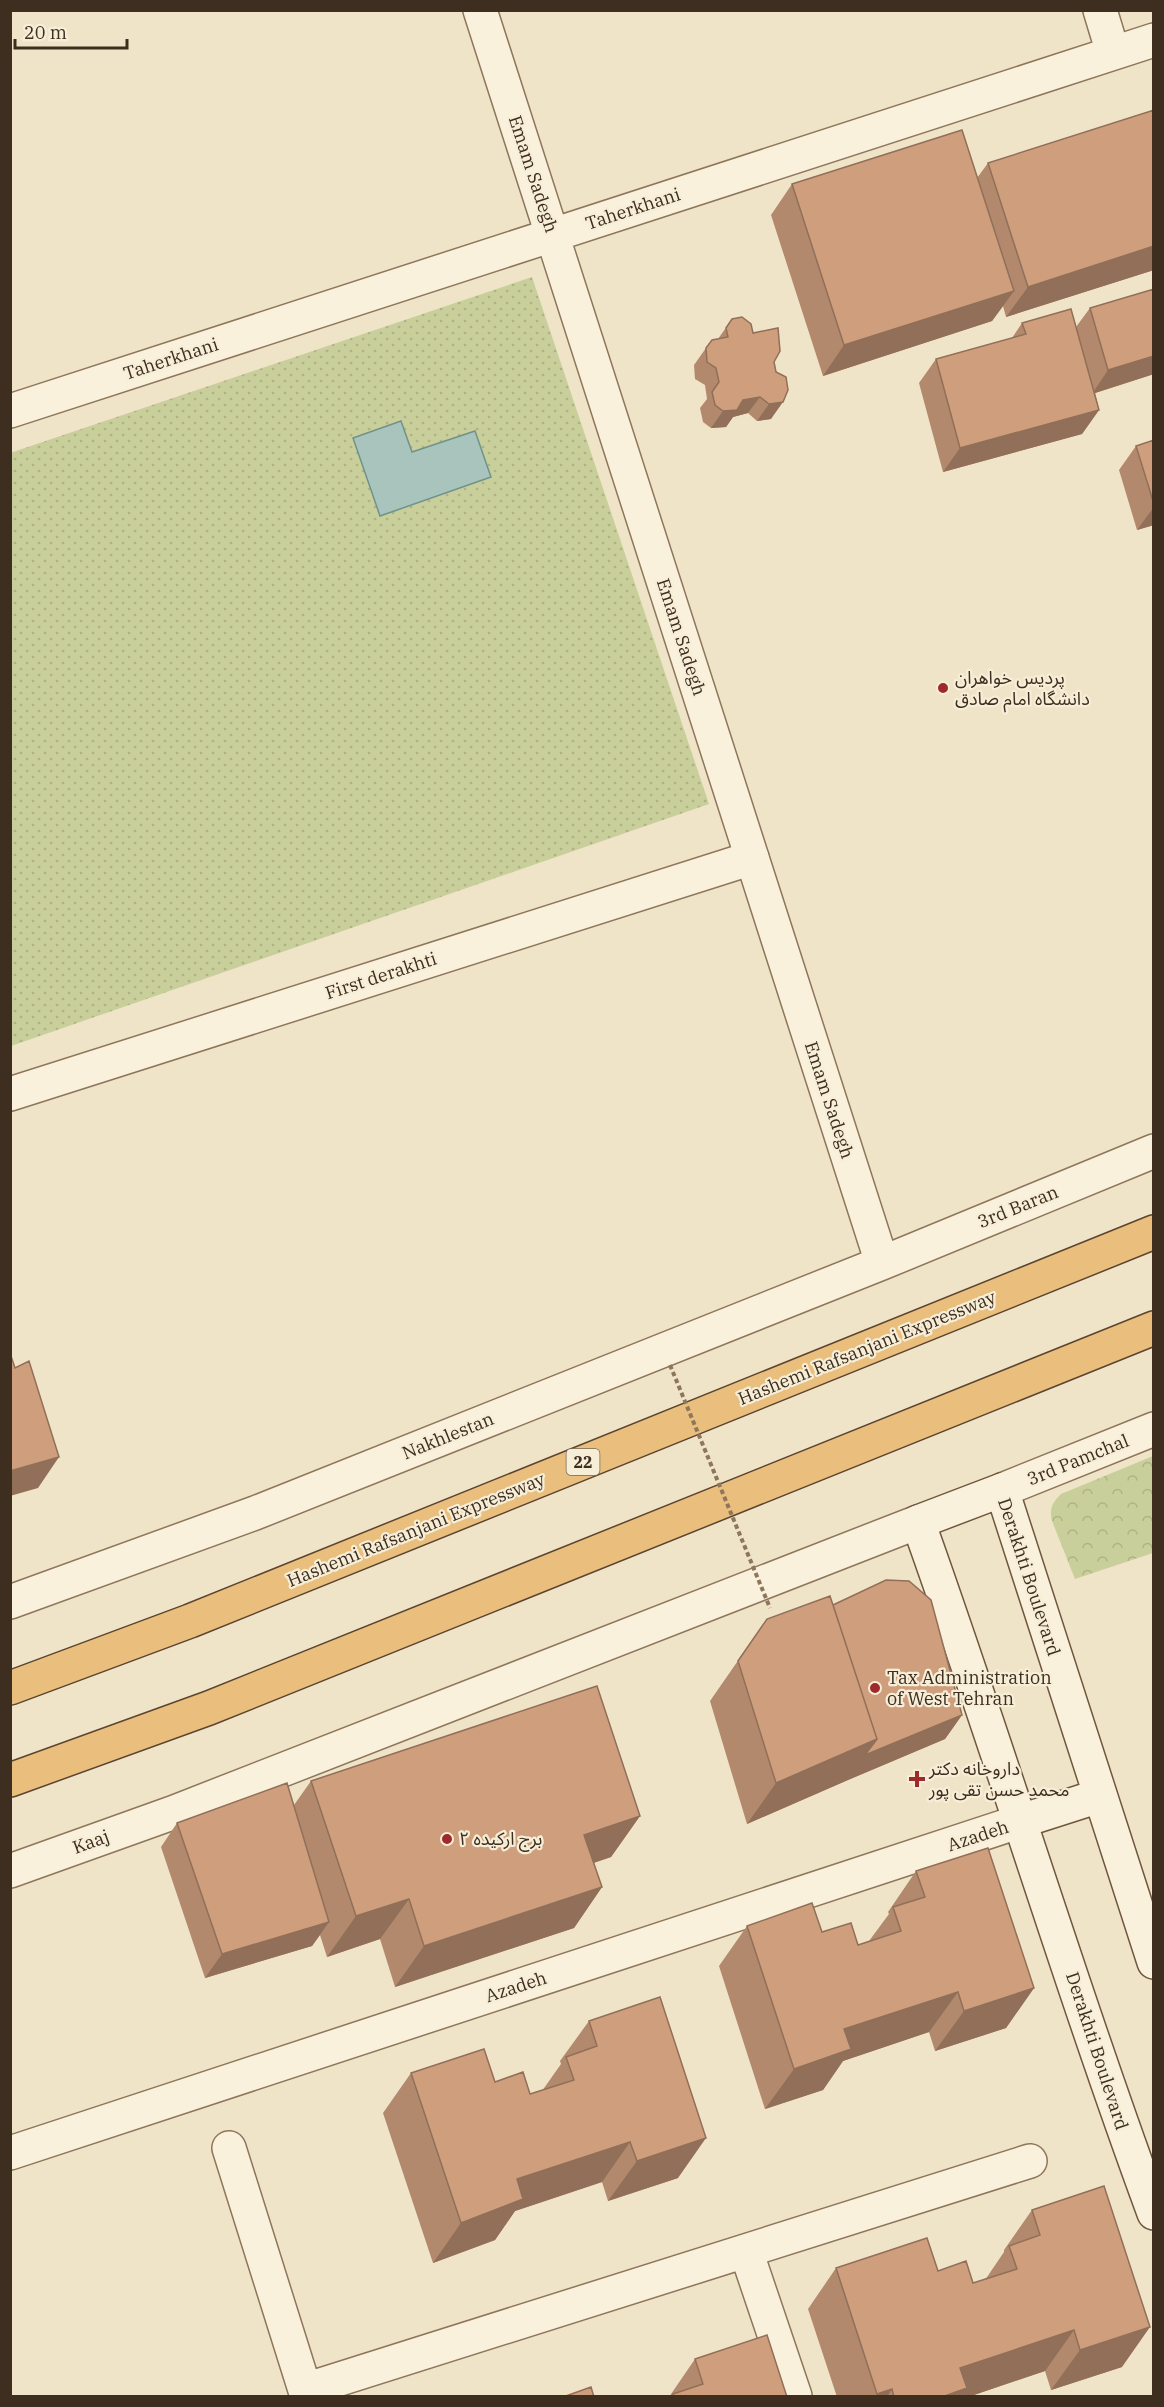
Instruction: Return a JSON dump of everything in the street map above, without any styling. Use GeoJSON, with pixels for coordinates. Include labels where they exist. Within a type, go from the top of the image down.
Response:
{"type":"FeatureCollection","features":[{"type":"Feature","properties":{"kind":"highway","name":"Hashemi Rafsanjani Expressway"},"geometry":{"type":"LineString","coordinates":[[10,1688],[190,1621],[1154,1232]]}},
{"type":"Feature","properties":{"kind":"highway"},"geometry":{"type":"LineString","coordinates":[[10,1780],[220,1703],[1154,1328]]}},
{"type":"Feature","properties":{"kind":"street","name":"Emam Sadegh"},"geometry":{"type":"LineString","coordinates":[[480,10],[882,1263]]}},
{"type":"Feature","properties":{"kind":"street"},"geometry":{"type":"LineString","coordinates":[[1100,10],[1113,53]]}},
{"type":"Feature","properties":{"kind":"street","name":"Taherkhani"},"geometry":{"type":"LineString","coordinates":[[10,411],[1154,40]]}},
{"type":"Feature","properties":{"kind":"street","name":"First derakhti"},"geometry":{"type":"LineString","coordinates":[[10,1094],[752,858]]}},
{"type":"Feature","properties":{"kind":"street","name":"3rd Baran"},"geometry":{"type":"LineString","coordinates":[[882,1263],[1154,1151]]}},
{"type":"Feature","properties":{"kind":"street","name":"Nakhlestan"},"geometry":{"type":"LineString","coordinates":[[10,1602],[255,1513],[882,1263]]}},
{"type":"Feature","properties":{"kind":"street","name":"3rd Pamchal"},"geometry":{"type":"LineString","coordinates":[[1002,1490],[1154,1429]]}},
{"type":"Feature","properties":{"kind":"street","name":"Derakhti Boulevard"},"geometry":{"type":"LineString","coordinates":[[1154,1962],[1002,1490],[918,1522],[1021,1821],[1113,2103],[1154,2213]]}},
{"type":"Feature","properties":{"kind":"street","name":"Kaaj"},"geometry":{"type":"LineString","coordinates":[[10,1871],[172,1813],[918,1522]]}},
{"type":"Feature","properties":{"kind":"street","name":"Azadeh"},"geometry":{"type":"LineString","coordinates":[[10,2153],[1099,1796]]}},
{"type":"Feature","properties":{"kind":"street"},"geometry":{"type":"LineString","coordinates":[[229,2148],[306,2393],[1030,2162]]}},
{"type":"Feature","properties":{"kind":"street"},"geometry":{"type":"LineString","coordinates":[[747,2251],[795,2397]]}},
{"type":"Feature","properties":{"kind":"path"},"geometry":{"type":"LineString","coordinates":[[670,1365],[770,1608]]}},
{"type":"Feature","properties":{"kind":"green space"},"geometry":{"type":"Polygon","coordinates":[[[532,277],[709,804],[11,1046],[10,453],[532,277]]]}},
{"type":"Feature","properties":{"kind":"green space"},"geometry":{"type":"Polygon","coordinates":[[[1153,1456],[1153,1553],[1075,1579],[1052,1521],[1053,1503],[1061,1494],[1153,1456]]]}},
{"type":"Feature","properties":{"kind":"water"},"geometry":{"type":"Polygon","coordinates":[[[401,421],[412,452],[475,431],[491,477],[380,516],[353,438],[401,421]]]}},
{"type":"Feature","properties":{"kind":"building"},"geometry":{"type":"Polygon","coordinates":[[[1154,110],[1154,246],[1028,287],[988,163],[1154,110]]]}},
{"type":"Feature","properties":{"kind":"building"},"geometry":{"type":"Polygon","coordinates":[[[962,130],[1014,291],[844,345],[792,184],[962,130]]]}},
{"type":"Feature","properties":{"kind":"building"},"geometry":{"type":"Polygon","coordinates":[[[1154,289],[1154,356],[1108,370],[1090,308],[1154,289]]]}},
{"type":"Feature","properties":{"kind":"building"},"geometry":{"type":"Polygon","coordinates":[[[1071,309],[1099,410],[960,448],[936,359],[1026,334],[1022,323],[1071,309]]]}},
{"type":"Feature","properties":{"kind":"building"},"geometry":{"type":"Polygon","coordinates":[[[742,317],[751,324],[753,333],[778,328],[780,351],[774,362],[776,372],[786,377],[788,390],[783,402],[769,404],[760,397],[743,400],[737,410],[723,411],[715,405],[712,392],[719,382],[716,368],[707,362],[706,348],[712,340],[728,337],[726,328],[732,319],[742,317]]]}},
{"type":"Feature","properties":{"kind":"building"},"geometry":{"type":"Polygon","coordinates":[[[1154,440],[1154,504],[1136,446],[1154,440]]]}},
{"type":"Feature","properties":{"kind":"building"},"geometry":{"type":"Polygon","coordinates":[[[10,1353],[15,1368],[29,1361],[59,1457],[10,1471],[10,1353]]]}},
{"type":"Feature","properties":{"kind":"building"},"geometry":{"type":"Polygon","coordinates":[[[886,1580],[909,1581],[931,1600],[962,1715],[865,1755],[877,1739],[833,1605],[886,1580]]]}},
{"type":"Feature","properties":{"kind":"building"},"geometry":{"type":"Polygon","coordinates":[[[830,1596],[877,1739],[776,1783],[738,1661],[767,1619],[830,1596]]]}},
{"type":"Feature","properties":{"kind":"building","name":"برج ارکیده ۲"},"geometry":{"type":"Polygon","coordinates":[[[597,1686],[640,1816],[584,1835],[602,1887],[424,1946],[409,1899],[356,1916],[311,1781],[597,1686]]]}},
{"type":"Feature","properties":{"kind":"building"},"geometry":{"type":"Polygon","coordinates":[[[287,1783],[329,1922],[222,1954],[177,1823],[287,1783]]]}},
{"type":"Feature","properties":{"kind":"building"},"geometry":{"type":"Polygon","coordinates":[[[988,1848],[1034,1988],[964,2011],[958,1992],[844,2029],[851,2049],[794,2069],[747,1926],[812,1903],[822,1932],[851,1923],[858,1945],[901,1931],[893,1907],[925,1897],[916,1871],[988,1848]]]}},
{"type":"Feature","properties":{"kind":"building"},"geometry":{"type":"Polygon","coordinates":[[[660,1997],[706,2138],[637,2161],[630,2142],[517,2179],[523,2199],[461,2223],[411,2073],[484,2049],[495,2082],[523,2072],[530,2094],[574,2080],[566,2057],[597,2046],[589,2021],[660,1997]]]}},
{"type":"Feature","properties":{"kind":"building"},"geometry":{"type":"Polygon","coordinates":[[[1104,2186],[1150,2327],[1080,2350],[1074,2330],[960,2368],[967,2388],[942,2397],[894,2397],[892,2389],[877,2394],[836,2268],[927,2238],[938,2271],[966,2261],[973,2283],[1017,2269],[1009,2246],[1040,2235],[1032,2210],[1104,2186]]]}},
{"type":"Feature","properties":{"kind":"building"},"geometry":{"type":"Polygon","coordinates":[[[767,2335],[787,2397],[673,2397],[673,2394],[703,2384],[695,2359],[767,2335]]]}},
{"type":"Feature","properties":{"kind":"building"},"geometry":{"type":"Polygon","coordinates":[[[591,2387],[594,2397],[563,2397],[591,2387]]]}},
{"type":"Feature","properties":{"kind":"place","name":"پردیس خواهران دانشگاه امام صادق"},"geometry":{"type":"Point","coordinates":[943,688]}},
{"type":"Feature","properties":{"kind":"place","name":"Tax Administration of West Tehran"},"geometry":{"type":"Point","coordinates":[875,1688]}},
{"type":"Feature","properties":{"kind":"place","name":"داروخانه دکتر محمد حسن تقی پور"},"geometry":{"type":"Point","coordinates":[917,1779]}},
{"type":"Feature","properties":{"kind":"place","name":"برج ارکیده ۲"},"geometry":{"type":"Point","coordinates":[447,1839]}}]}
